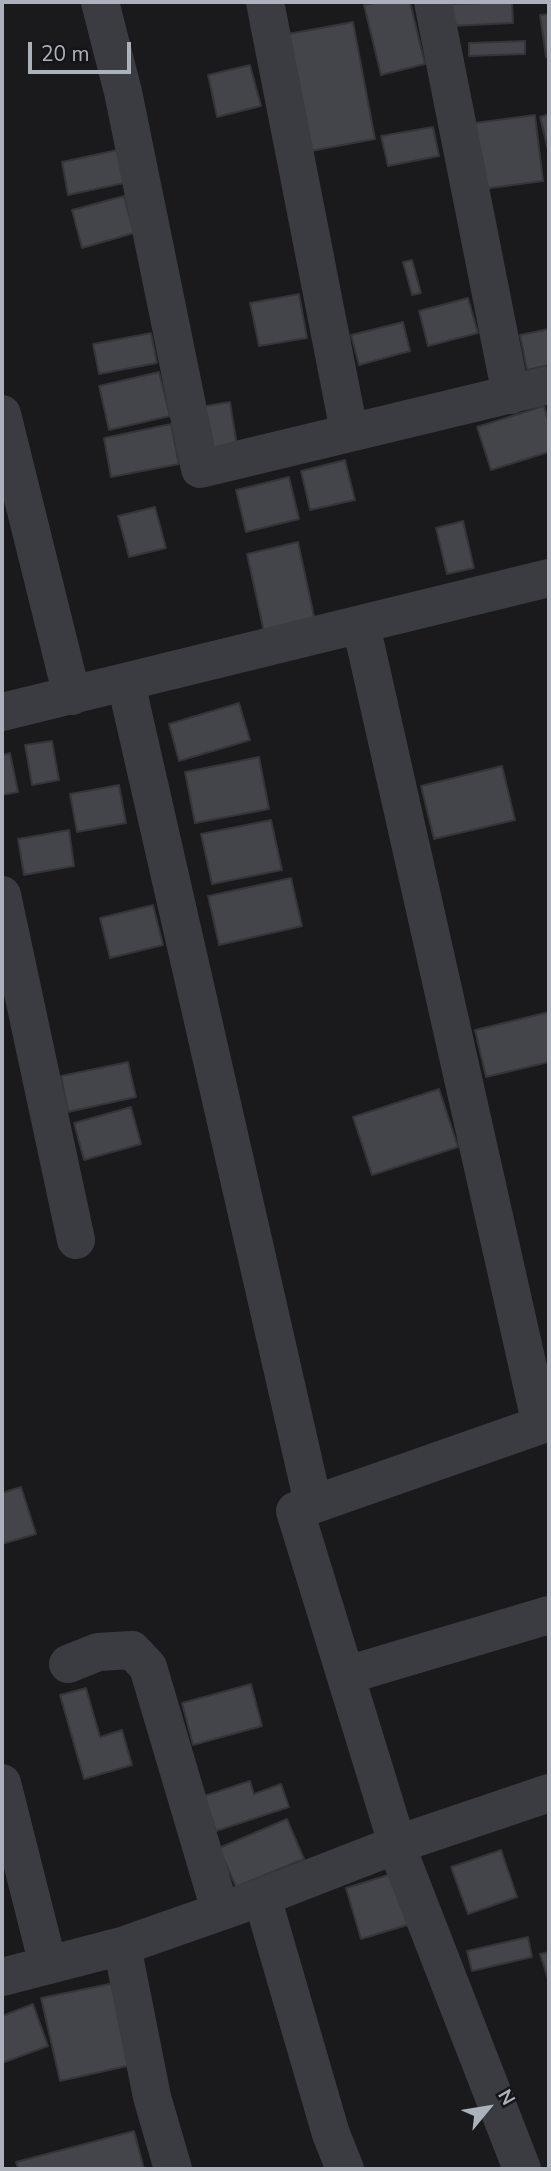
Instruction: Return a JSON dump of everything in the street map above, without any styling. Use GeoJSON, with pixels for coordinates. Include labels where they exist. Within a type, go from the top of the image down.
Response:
{"type":"FeatureCollection","features":[{"type":"Feature","properties":{"kind":"street"},"geometry":{"type":"LineString","coordinates":[[100,2],[123,92],[200,468],[549,385]]}},
{"type":"Feature","properties":{"kind":"street"},"geometry":{"type":"LineString","coordinates":[[265,2],[349,431]]}},
{"type":"Feature","properties":{"kind":"street"},"geometry":{"type":"LineString","coordinates":[[433,2],[511,395]]}},
{"type":"Feature","properties":{"kind":"street"},"geometry":{"type":"LineString","coordinates":[[2,414],[72,696]]}},
{"type":"Feature","properties":{"kind":"street"},"geometry":{"type":"LineString","coordinates":[[2,712],[126,684],[549,578]]}},
{"type":"Feature","properties":{"kind":"street"},"geometry":{"type":"LineString","coordinates":[[361,625],[545,1423],[295,1511],[398,1844],[522,2169]]}},
{"type":"Feature","properties":{"kind":"street"},"geometry":{"type":"LineString","coordinates":[[126,684],[313,1503]]}},
{"type":"Feature","properties":{"kind":"street"},"geometry":{"type":"LineString","coordinates":[[2,895],[76,1240]]}},
{"type":"Feature","properties":{"kind":"street"},"geometry":{"type":"LineString","coordinates":[[347,1675],[549,1615]]}},
{"type":"Feature","properties":{"kind":"street"},"geometry":{"type":"LineString","coordinates":[[68,1664],[98,1652],[132,1650],[148,1667],[220,1910]]}},
{"type":"Feature","properties":{"kind":"street"},"geometry":{"type":"LineString","coordinates":[[2,1783],[48,1965]]}},
{"type":"Feature","properties":{"kind":"street"},"geometry":{"type":"LineString","coordinates":[[2,1977],[121,1946],[262,1897],[398,1844],[549,1793]]}},
{"type":"Feature","properties":{"kind":"street"},"geometry":{"type":"LineString","coordinates":[[262,1897],[331,2133],[345,2169]]}},
{"type":"Feature","properties":{"kind":"street"},"geometry":{"type":"LineString","coordinates":[[121,1946],[152,2097],[173,2169]]}},
{"type":"Feature","properties":{"kind":"building"},"geometry":{"type":"Polygon","coordinates":[[[410,2],[425,64],[381,75],[364,5],[410,2]]]}},
{"type":"Feature","properties":{"kind":"building"},"geometry":{"type":"Polygon","coordinates":[[[512,2],[513,23],[452,26],[450,4],[512,2]]]}},
{"type":"Feature","properties":{"kind":"building"},"geometry":{"type":"Polygon","coordinates":[[[549,14],[549,56],[546,57],[540,15],[549,14]]]}},
{"type":"Feature","properties":{"kind":"building"},"geometry":{"type":"Polygon","coordinates":[[[353,22],[375,139],[311,151],[288,34],[353,22]]]}},
{"type":"Feature","properties":{"kind":"building"},"geometry":{"type":"Polygon","coordinates":[[[525,41],[525,54],[469,56],[469,43],[525,41]]]}},
{"type":"Feature","properties":{"kind":"building"},"geometry":{"type":"Polygon","coordinates":[[[250,65],[261,106],[217,117],[208,75],[250,65]]]}},
{"type":"Feature","properties":{"kind":"building"},"geometry":{"type":"Polygon","coordinates":[[[549,114],[549,154],[540,117],[549,114]]]}},
{"type":"Feature","properties":{"kind":"building"},"geometry":{"type":"Polygon","coordinates":[[[535,115],[543,181],[483,189],[474,123],[535,115]]]}},
{"type":"Feature","properties":{"kind":"building"},"geometry":{"type":"Polygon","coordinates":[[[433,127],[439,156],[388,166],[381,136],[433,127]]]}},
{"type":"Feature","properties":{"kind":"building"},"geometry":{"type":"Polygon","coordinates":[[[117,150],[124,183],[68,195],[62,162],[117,150]]]}},
{"type":"Feature","properties":{"kind":"building"},"geometry":{"type":"Polygon","coordinates":[[[124,196],[134,233],[82,248],[72,210],[124,196]]]}},
{"type":"Feature","properties":{"kind":"building"},"geometry":{"type":"Polygon","coordinates":[[[412,260],[421,293],[412,295],[403,262],[412,260]]]}},
{"type":"Feature","properties":{"kind":"building"},"geometry":{"type":"Polygon","coordinates":[[[299,294],[307,338],[259,346],[250,303],[299,294]]]}},
{"type":"Feature","properties":{"kind":"building"},"geometry":{"type":"Polygon","coordinates":[[[468,298],[478,333],[428,346],[419,311],[468,298]]]}},
{"type":"Feature","properties":{"kind":"building"},"geometry":{"type":"Polygon","coordinates":[[[403,322],[410,351],[359,365],[351,335],[403,322]]]}},
{"type":"Feature","properties":{"kind":"building"},"geometry":{"type":"Polygon","coordinates":[[[549,329],[549,365],[527,370],[520,335],[549,329]]]}},
{"type":"Feature","properties":{"kind":"building"},"geometry":{"type":"Polygon","coordinates":[[[151,333],[157,363],[99,374],[93,344],[151,333]]]}},
{"type":"Feature","properties":{"kind":"building"},"geometry":{"type":"Polygon","coordinates":[[[159,372],[170,416],[109,430],[99,386],[159,372]]]}},
{"type":"Feature","properties":{"kind":"building"},"geometry":{"type":"Polygon","coordinates":[[[230,402],[237,446],[207,451],[200,407],[230,402]]]}},
{"type":"Feature","properties":{"kind":"building"},"geometry":{"type":"Polygon","coordinates":[[[544,406],[549,423],[549,452],[491,470],[477,427],[544,406]]]}},
{"type":"Feature","properties":{"kind":"building"},"geometry":{"type":"Polygon","coordinates":[[[171,424],[179,464],[111,477],[104,438],[171,424]]]}},
{"type":"Feature","properties":{"kind":"building"},"geometry":{"type":"Polygon","coordinates":[[[345,460],[355,500],[310,510],[301,471],[345,460]]]}},
{"type":"Feature","properties":{"kind":"building"},"geometry":{"type":"Polygon","coordinates":[[[289,477],[299,519],[246,532],[236,490],[289,477]]]}},
{"type":"Feature","properties":{"kind":"building"},"geometry":{"type":"Polygon","coordinates":[[[155,507],[166,548],[129,557],[118,516],[155,507]]]}},
{"type":"Feature","properties":{"kind":"building"},"geometry":{"type":"Polygon","coordinates":[[[463,521],[474,568],[447,574],[436,528],[463,521]]]}},
{"type":"Feature","properties":{"kind":"building"},"geometry":{"type":"Polygon","coordinates":[[[298,542],[315,621],[264,632],[247,554],[298,542]]]}},
{"type":"Feature","properties":{"kind":"building"},"geometry":{"type":"Polygon","coordinates":[[[239,703],[250,740],[179,761],[169,724],[239,703]]]}},
{"type":"Feature","properties":{"kind":"building"},"geometry":{"type":"Polygon","coordinates":[[[52,741],[59,780],[32,785],[25,745],[52,741]]]}},
{"type":"Feature","properties":{"kind":"building"},"geometry":{"type":"Polygon","coordinates":[[[10,753],[18,792],[2,795],[2,755],[10,753]]]}},
{"type":"Feature","properties":{"kind":"building"},"geometry":{"type":"Polygon","coordinates":[[[259,757],[269,809],[195,823],[185,772],[259,757]]]}},
{"type":"Feature","properties":{"kind":"building"},"geometry":{"type":"Polygon","coordinates":[[[502,766],[515,820],[434,839],[421,786],[502,766]]]}},
{"type":"Feature","properties":{"kind":"building"},"geometry":{"type":"Polygon","coordinates":[[[119,785],[126,823],[77,832],[70,794],[119,785]]]}},
{"type":"Feature","properties":{"kind":"building"},"geometry":{"type":"Polygon","coordinates":[[[271,820],[282,870],[212,884],[201,834],[271,820]]]}},
{"type":"Feature","properties":{"kind":"building"},"geometry":{"type":"Polygon","coordinates":[[[69,830],[74,866],[24,875],[18,839],[69,830]]]}},
{"type":"Feature","properties":{"kind":"building"},"geometry":{"type":"Polygon","coordinates":[[[291,878],[302,926],[219,945],[208,896],[291,878]]]}},
{"type":"Feature","properties":{"kind":"building"},"geometry":{"type":"Polygon","coordinates":[[[153,905],[163,945],[110,958],[100,918],[153,905]]]}},
{"type":"Feature","properties":{"kind":"building"},"geometry":{"type":"Polygon","coordinates":[[[549,1012],[549,1062],[486,1077],[475,1030],[549,1012]]]}},
{"type":"Feature","properties":{"kind":"building"},"geometry":{"type":"Polygon","coordinates":[[[128,1062],[136,1097],[68,1112],[61,1076],[128,1062]]]}},
{"type":"Feature","properties":{"kind":"building"},"geometry":{"type":"Polygon","coordinates":[[[439,1089],[458,1147],[372,1175],[353,1117],[439,1089]]]}},
{"type":"Feature","properties":{"kind":"building"},"geometry":{"type":"Polygon","coordinates":[[[131,1107],[141,1144],[84,1160],[74,1123],[131,1107]]]}},
{"type":"Feature","properties":{"kind":"building"},"geometry":{"type":"Polygon","coordinates":[[[21,1487],[36,1534],[2,1544],[2,1493],[21,1487]]]}},
{"type":"Feature","properties":{"kind":"building"},"geometry":{"type":"Polygon","coordinates":[[[251,1684],[262,1726],[193,1745],[182,1703],[251,1684]]]}},
{"type":"Feature","properties":{"kind":"building"},"geometry":{"type":"Polygon","coordinates":[[[86,1688],[100,1737],[122,1730],[132,1765],[84,1779],[60,1695],[86,1688]]]}},
{"type":"Feature","properties":{"kind":"building"},"geometry":{"type":"Polygon","coordinates":[[[250,1781],[254,1794],[281,1784],[289,1807],[216,1831],[204,1796],[250,1781]]]}},
{"type":"Feature","properties":{"kind":"building"},"geometry":{"type":"Polygon","coordinates":[[[287,1819],[304,1859],[236,1887],[219,1848],[287,1819]]]}},
{"type":"Feature","properties":{"kind":"building"},"geometry":{"type":"Polygon","coordinates":[[[501,1850],[517,1897],[468,1914],[451,1867],[501,1850]]]}},
{"type":"Feature","properties":{"kind":"building"},"geometry":{"type":"Polygon","coordinates":[[[398,1872],[414,1923],[361,1939],[346,1888],[398,1872]]]}},
{"type":"Feature","properties":{"kind":"building"},"geometry":{"type":"Polygon","coordinates":[[[528,1937],[532,1957],[472,1971],[467,1951],[528,1937]]]}},
{"type":"Feature","properties":{"kind":"building"},"geometry":{"type":"Polygon","coordinates":[[[549,1952],[549,1982],[540,1954],[549,1952]]]}},
{"type":"Feature","properties":{"kind":"building"},"geometry":{"type":"Polygon","coordinates":[[[114,1983],[132,2065],[60,2081],[41,1998],[114,1983]]]}},
{"type":"Feature","properties":{"kind":"building"},"geometry":{"type":"Polygon","coordinates":[[[33,2004],[48,2046],[2,2063],[2,2016],[33,2004]]]}},
{"type":"Feature","properties":{"kind":"building"},"geometry":{"type":"Polygon","coordinates":[[[134,2131],[144,2169],[18,2169],[16,2162],[134,2131]]]}}]}
